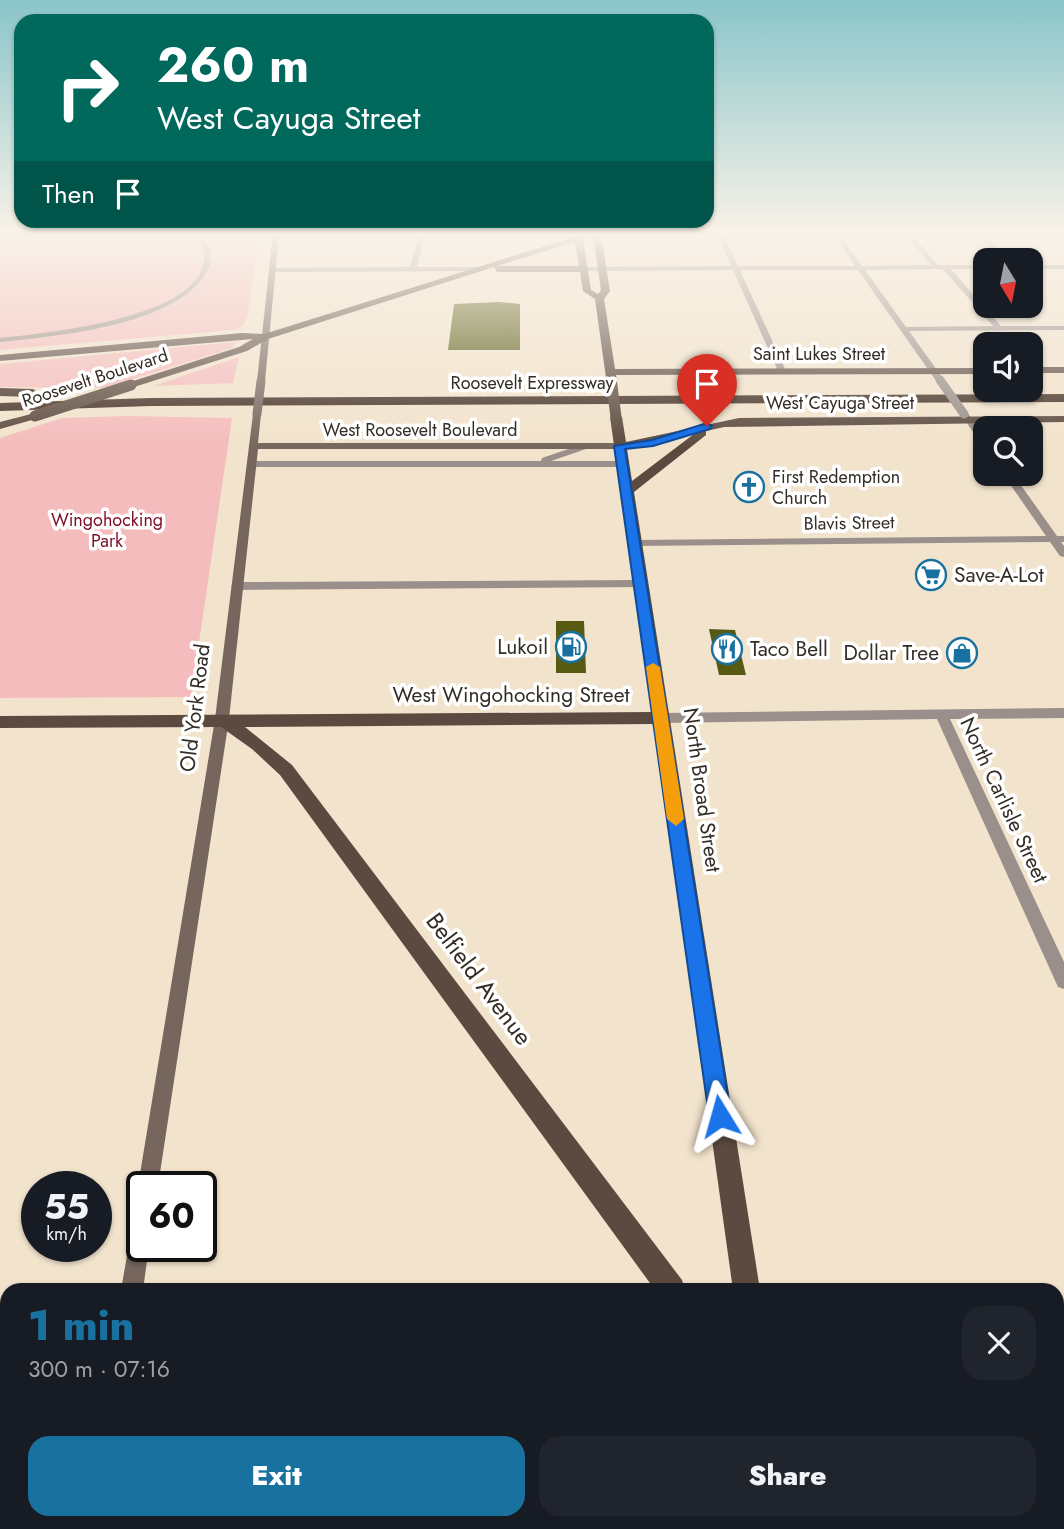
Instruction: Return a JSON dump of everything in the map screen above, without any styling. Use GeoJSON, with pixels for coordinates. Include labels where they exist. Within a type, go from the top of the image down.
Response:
{"type":"FeatureCollection","features":[{"type":"Feature","properties":{"kind":"highway","name":"Roosevelt Expressway"},"geometry":{"type":"LineString","coordinates":[[0,398],[98,394],[973,389]]}},
{"type":"Feature","properties":{"kind":"highway"},"geometry":{"type":"LineString","coordinates":[[1043,389],[1064,389]]}},
{"type":"Feature","properties":{"kind":"highway"},"geometry":{"type":"LineString","coordinates":[[0,392],[98,394]]}},
{"type":"Feature","properties":{"kind":"highway","name":"Roosevelt Expressway"},"geometry":{"type":"LineString","coordinates":[[0,407],[151,402],[1064,398]]}},
{"type":"Feature","properties":{"kind":"main road"},"geometry":{"type":"LineString","coordinates":[[265,337],[365,305]]}},
{"type":"Feature","properties":{"kind":"main road","name":"North Broad Street"},"geometry":{"type":"LineString","coordinates":[[600,305],[746,1283]]}},
{"type":"Feature","properties":{"kind":"main road","name":"Roosevelt Boulevard"},"geometry":{"type":"LineString","coordinates":[[0,358],[242,336],[265,337]]}},
{"type":"Feature","properties":{"kind":"main road","name":"Roosevelt Boulevard"},"geometry":{"type":"LineString","coordinates":[[0,426],[243,349],[265,337]]}},
{"type":"Feature","properties":{"kind":"main road"},"geometry":{"type":"LineString","coordinates":[[1043,370],[1064,370]]}},
{"type":"Feature","properties":{"kind":"main road","name":"Saint Lukes Street"},"geometry":{"type":"LineString","coordinates":[[610,375],[782,372],[937,376],[973,372]]}},
{"type":"Feature","properties":{"kind":"main road","name":"West Cayuga Street"},"geometry":{"type":"LineString","coordinates":[[620,446],[653,443],[724,422],[967,416],[1064,419]]}},
{"type":"Feature","properties":{"kind":"main road"},"geometry":{"type":"LineString","coordinates":[[627,491],[701,434],[724,422]]}},
{"type":"Feature","properties":{"kind":"main road","name":"West Wingohocking Street"},"geometry":{"type":"LineString","coordinates":[[0,722],[661,718]]}},
{"type":"Feature","properties":{"kind":"main road","name":"Belfield Avenue"},"geometry":{"type":"LineString","coordinates":[[222,719],[258,744],[286,770],[668,1283]]}},
{"type":"Feature","properties":{"kind":"street"},"geometry":{"type":"LineString","coordinates":[[0,340],[97,325],[136,316],[165,305]]}},
{"type":"Feature","properties":{"kind":"street","name":"Old York Road"},"geometry":{"type":"LineString","coordinates":[[150,1171],[222,719],[268,305]]}},
{"type":"Feature","properties":{"kind":"street"},"geometry":{"type":"LineString","coordinates":[[752,305],[782,372]]}},
{"type":"Feature","properties":{"kind":"street"},"geometry":{"type":"LineString","coordinates":[[887,305],[973,425]]}},
{"type":"Feature","properties":{"kind":"street"},"geometry":{"type":"LineString","coordinates":[[977,305],[999,328]]}},
{"type":"Feature","properties":{"kind":"street"},"geometry":{"type":"LineString","coordinates":[[904,329],[1064,328]]}},
{"type":"Feature","properties":{"kind":"street","name":"West Roosevelt Boulevard"},"geometry":{"type":"LineString","coordinates":[[254,446],[620,446]]}},
{"type":"Feature","properties":{"kind":"street","name":"West Roosevelt Boulevard"},"geometry":{"type":"LineString","coordinates":[[531,464],[586,446]]}},
{"type":"Feature","properties":{"kind":"street","name":"West Roosevelt Boulevard"},"geometry":{"type":"LineString","coordinates":[[252,464],[622,464]]}},
{"type":"Feature","properties":{"kind":"street"},"geometry":{"type":"LineString","coordinates":[[1017,486],[1059,539],[1064,554]]}},
{"type":"Feature","properties":{"kind":"street","name":"Blavis Street"},"geometry":{"type":"LineString","coordinates":[[635,543],[1059,539]]}},
{"type":"Feature","properties":{"kind":"street"},"geometry":{"type":"LineString","coordinates":[[237,586],[640,584]]}},
{"type":"Feature","properties":{"kind":"street","name":"North Carlisle Street"},"geometry":{"type":"LineString","coordinates":[[941,713],[1064,981]]}},
{"type":"Feature","properties":{"kind":"street","name":"West Wingohocking Street"},"geometry":{"type":"LineString","coordinates":[[661,718],[1064,713]]}},
{"type":"Feature","properties":{"kind":"street"},"geometry":{"type":"LineString","coordinates":[[133,1283],[136,1262]]}},
{"type":"Feature","properties":{"kind":"green space"},"geometry":{"type":"Polygon","coordinates":[[[0,305],[249,305],[247,318],[242,326],[233,330],[0,350],[0,305]]]}},
{"type":"Feature","properties":{"kind":"green space"},"geometry":{"type":"Polygon","coordinates":[[[235,342],[232,348],[105,388],[0,387],[0,364],[235,342]]]}},
{"type":"Feature","properties":{"kind":"green space"},"geometry":{"type":"Polygon","coordinates":[[[239,357],[233,383],[153,386],[239,357]]]}},
{"type":"Feature","properties":{"kind":"green space","name":"Wingohocking Park"},"geometry":{"type":"Polygon","coordinates":[[[62,418],[232,418],[191,697],[0,698],[0,438],[62,418]]]}},
{"type":"Feature","properties":{"kind":"building"},"geometry":{"type":"Polygon","coordinates":[[[454,305],[520,305],[520,350],[448,350],[454,305]]]}},
{"type":"Feature","properties":{"kind":"building","name":"Lukoil"},"geometry":{"type":"Polygon","coordinates":[[[556,621],[584,621],[586,673],[556,673],[556,621]]]}},
{"type":"Feature","properties":{"kind":"building","name":"Taco Bell"},"geometry":{"type":"Polygon","coordinates":[[[709,629],[735,630],[746,675],[719,675],[709,629]]]}},
{"type":"Feature","properties":{"kind":"slow traffic"},"geometry":{"type":"LineString","coordinates":[[653,667],[676,819]]}},
{"type":"Feature","properties":{"kind":"place","name":"First Redemption Church"},"geometry":{"type":"Point","coordinates":[749,487]}},
{"type":"Feature","properties":{"kind":"place","name":"Save-A-Lot"},"geometry":{"type":"Point","coordinates":[931,575]}},
{"type":"Feature","properties":{"kind":"place","name":"Lukoil"},"geometry":{"type":"Point","coordinates":[571,647]}},
{"type":"Feature","properties":{"kind":"place","name":"Taco Bell"},"geometry":{"type":"Point","coordinates":[727,649]}},
{"type":"Feature","properties":{"kind":"place","name":"Dollar Tree"},"geometry":{"type":"Point","coordinates":[962,653]}},
{"type":"Feature","properties":{"kind":"route"},"geometry":{"type":"LineString","coordinates":[[707,426],[653,443],[620,446],[720,1116]]}}]}
